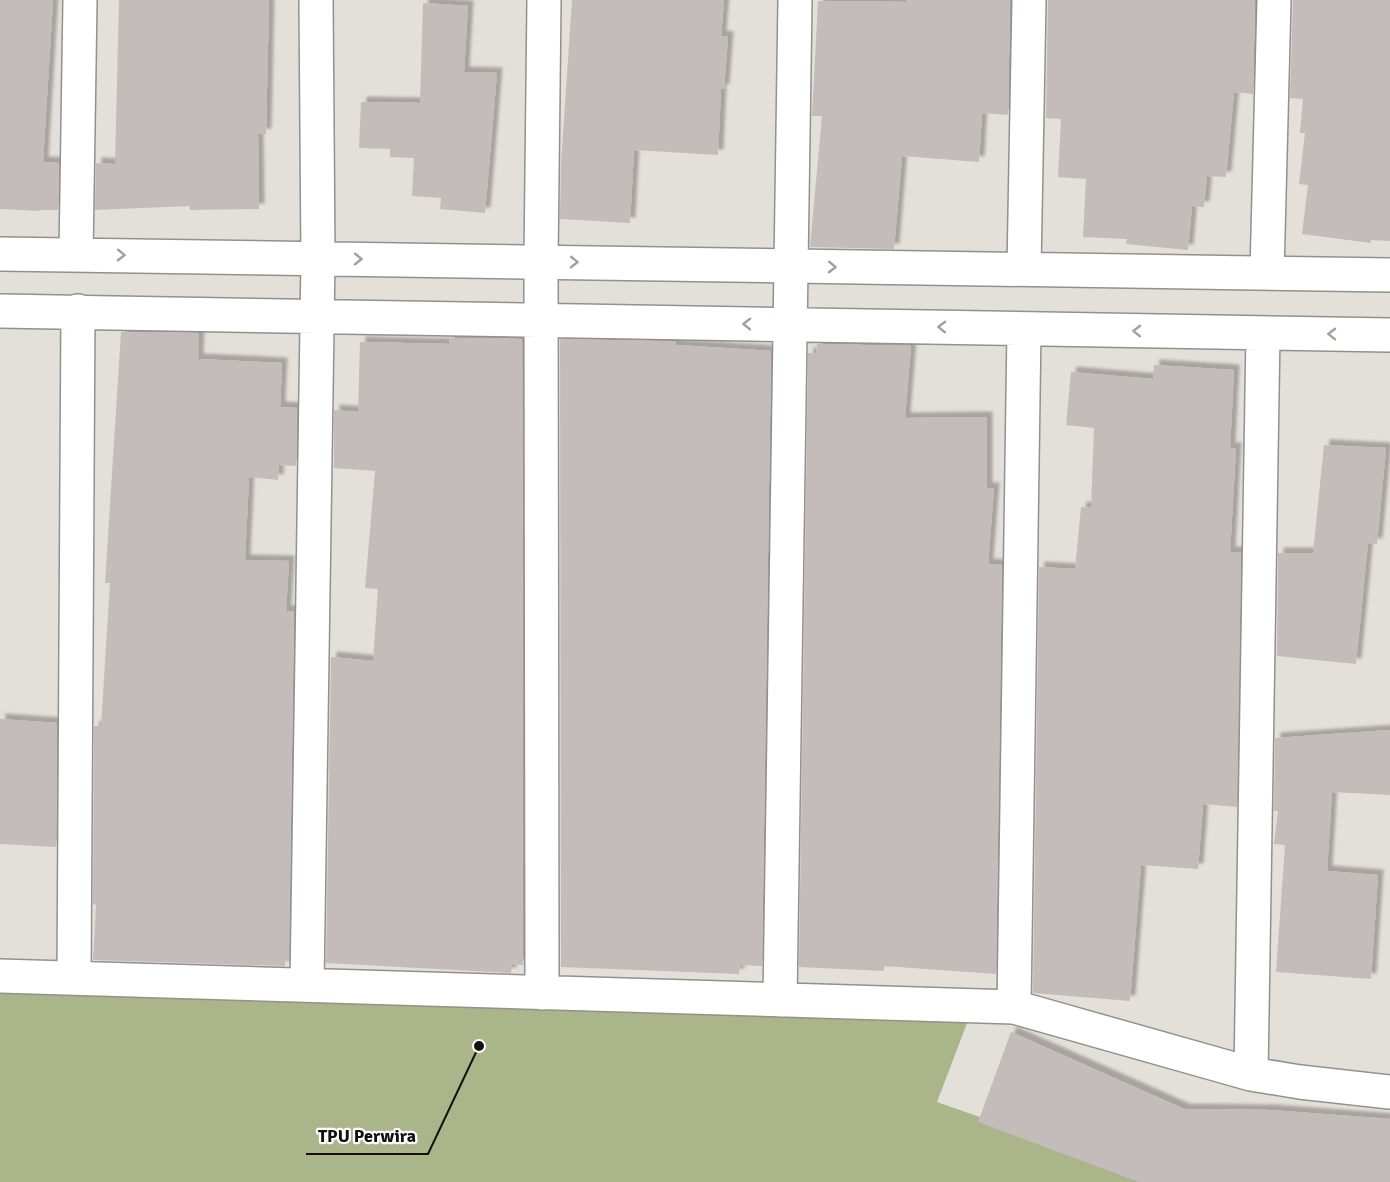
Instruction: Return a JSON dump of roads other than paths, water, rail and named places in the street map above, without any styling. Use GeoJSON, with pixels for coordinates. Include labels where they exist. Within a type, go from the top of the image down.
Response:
{"type":"FeatureCollection","features":[{"type":"Feature","properties":{"kind":"street"},"geometry":{"type":"LineString","coordinates":[[76,255],[80,0]]}},
{"type":"Feature","properties":{"kind":"street"},"geometry":{"type":"LineString","coordinates":[[307,985],[318,258],[315,0]]}},
{"type":"Feature","properties":{"kind":"street"},"geometry":{"type":"LineString","coordinates":[[542,993],[541,262],[544,0]]}},
{"type":"Feature","properties":{"kind":"street"},"geometry":{"type":"LineString","coordinates":[[780,1000],[795,0]]}},
{"type":"Feature","properties":{"kind":"street"},"geometry":{"type":"LineString","coordinates":[[1024,269],[1029,0]]}},
{"type":"Feature","properties":{"kind":"street"},"geometry":{"type":"LineString","coordinates":[[1267,273],[1275,0]]}},
{"type":"Feature","properties":{"kind":"street"},"geometry":{"type":"LineString","coordinates":[[0,254],[1390,275]]}},
{"type":"Feature","properties":{"kind":"street"},"geometry":{"type":"LineString","coordinates":[[0,310],[1390,335]]}},
{"type":"Feature","properties":{"kind":"street"},"geometry":{"type":"LineString","coordinates":[[74,978],[78,311]]}},
{"type":"Feature","properties":{"kind":"street"},"geometry":{"type":"LineString","coordinates":[[1014,1007],[1024,329]]}},
{"type":"Feature","properties":{"kind":"street"},"geometry":{"type":"LineString","coordinates":[[1251,1074],[1263,333]]}},
{"type":"Feature","properties":{"kind":"street"},"geometry":{"type":"LineString","coordinates":[[0,976],[1014,1007],[1251,1074],[1390,1092]]}},
{"type":"Feature","properties":{"kind":"place","name":"TPU Perwira"},"geometry":{"type":"Point","coordinates":[479,1046]}}]}
